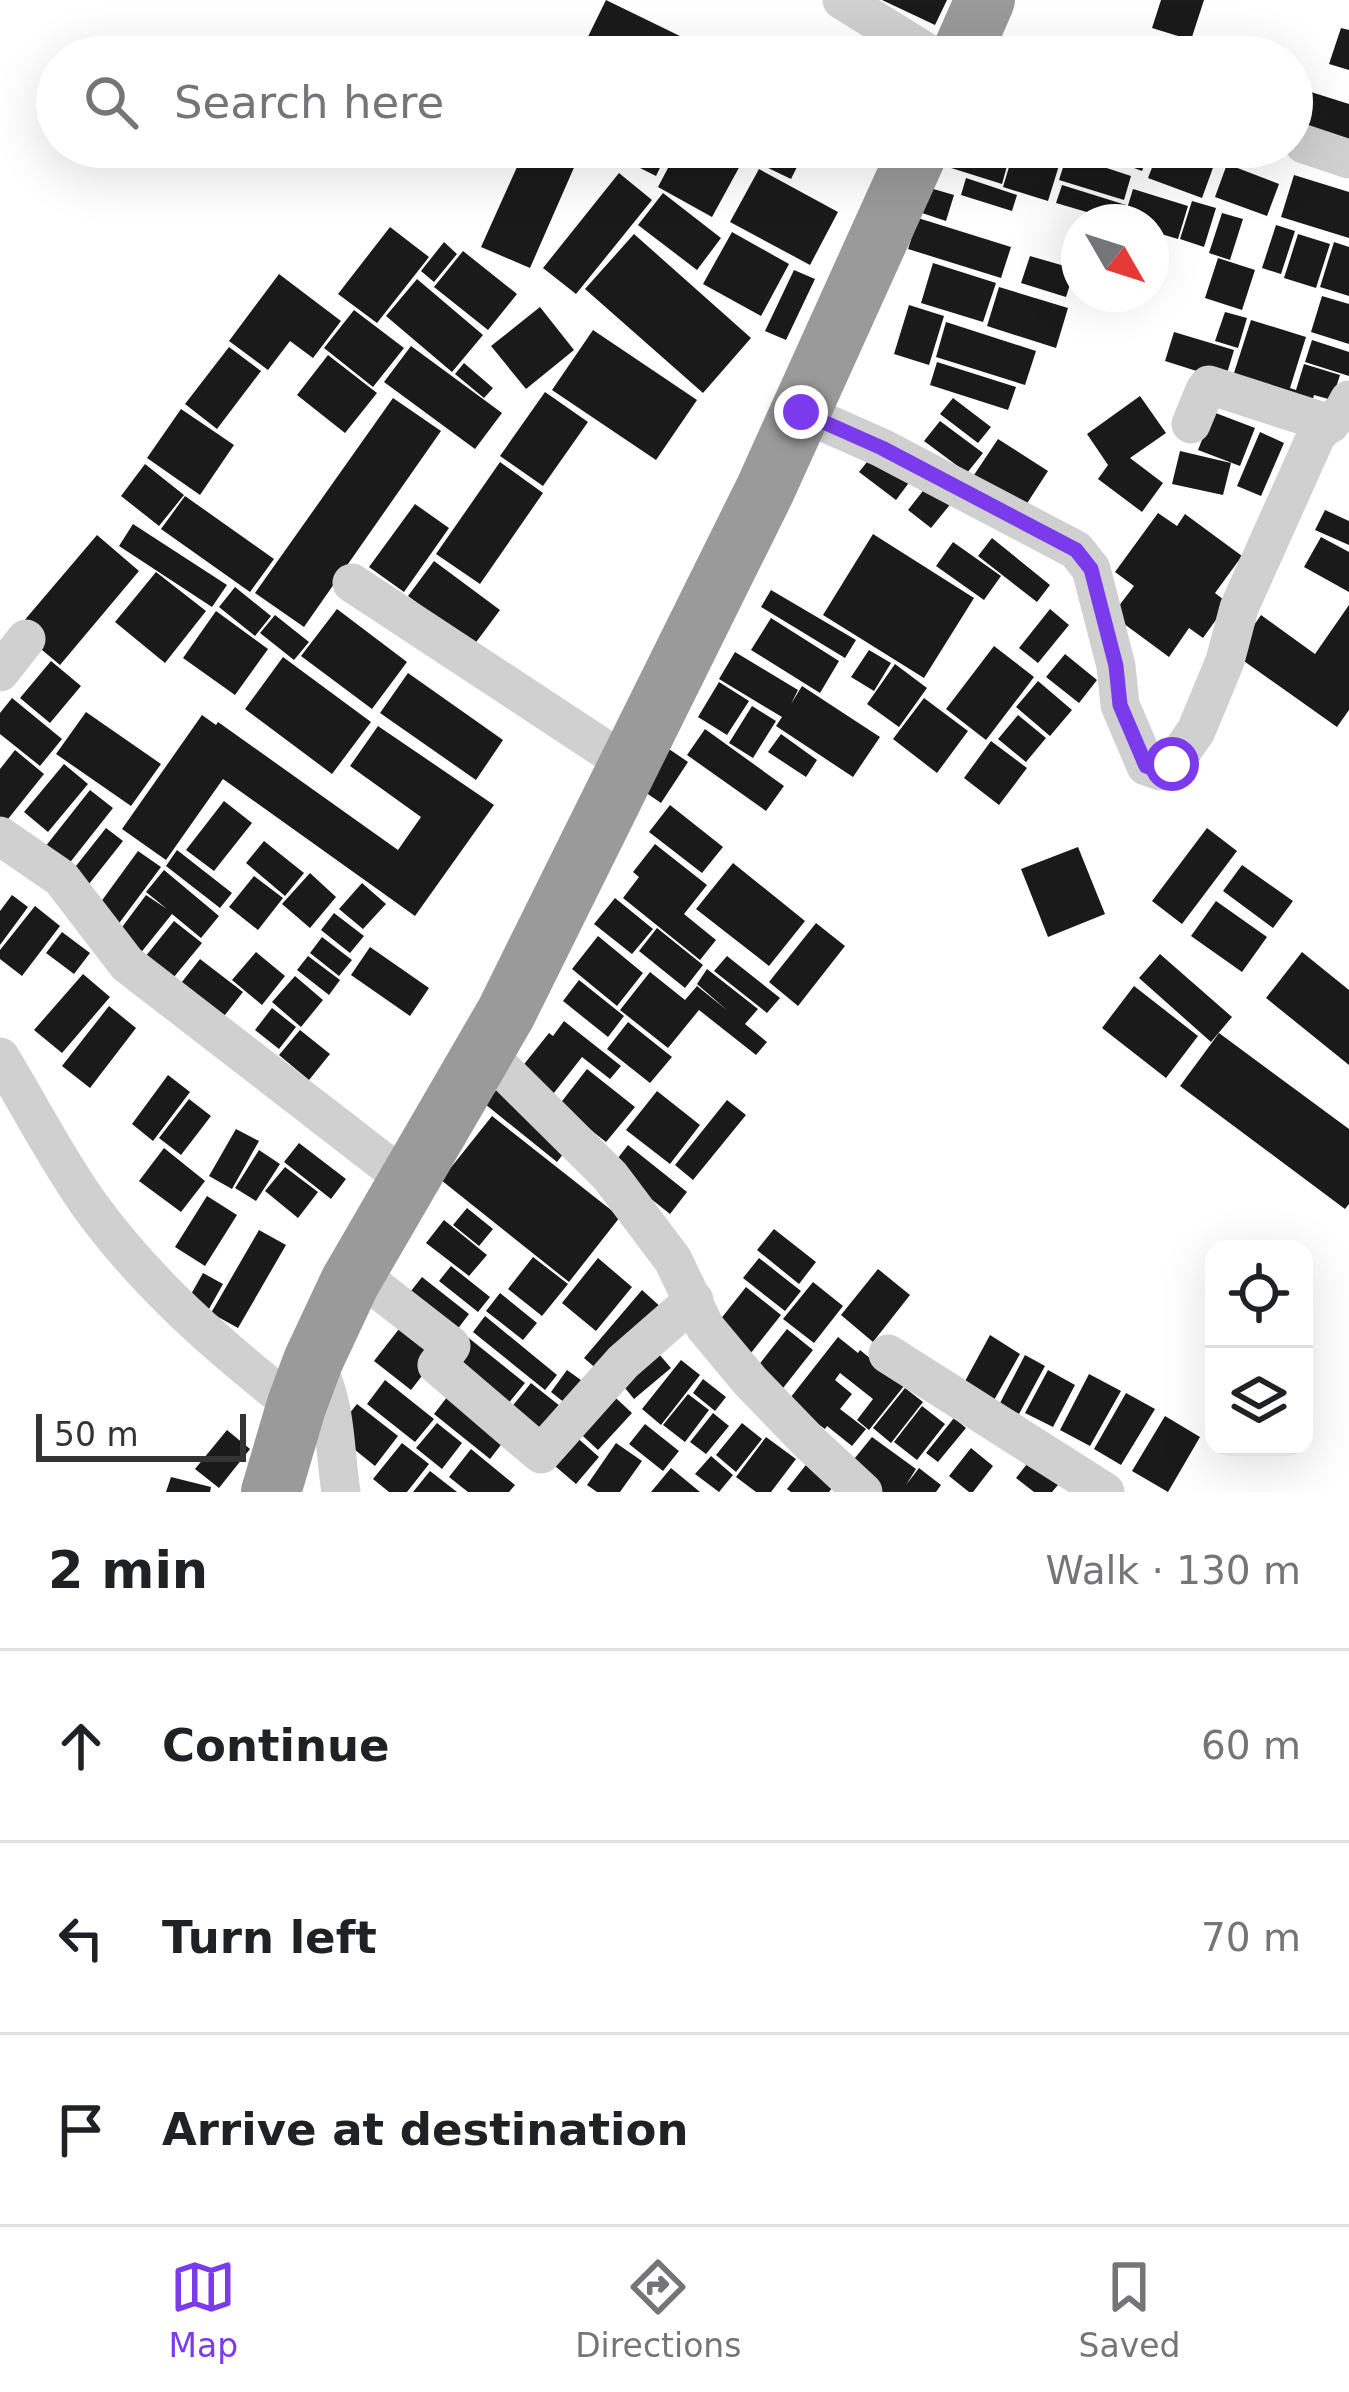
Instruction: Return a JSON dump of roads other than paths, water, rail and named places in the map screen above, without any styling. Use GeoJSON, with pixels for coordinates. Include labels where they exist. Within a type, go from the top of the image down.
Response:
{"type":"FeatureCollection","features":[{"type":"Feature","properties":{"kind":"highway"},"geometry":{"type":"LineString","coordinates":[[969,36],[985,0]]}},
{"type":"Feature","properties":{"kind":"highway"},"geometry":{"type":"LineString","coordinates":[[271,1492],[304,1384],[356,1272],[506,1013],[755,512],[911,168]]}},
{"type":"Feature","properties":{"kind":"street"},"geometry":{"type":"LineString","coordinates":[[842,0],[900,36]]}},
{"type":"Feature","properties":{"kind":"street"},"geometry":{"type":"LineString","coordinates":[[1313,147],[1349,159]]}},
{"type":"Feature","properties":{"kind":"street"},"geometry":{"type":"LineString","coordinates":[[1191,424],[1209,385],[1340,412]]}},
{"type":"Feature","properties":{"kind":"street"},"geometry":{"type":"LineString","coordinates":[[801,412],[882,448],[1076,550],[1091,569],[1116,666],[1120,705],[1146,766],[1160,771],[1172,764],[1196,730],[1225,661],[1239,608],[1317,434],[1340,412]]}},
{"type":"Feature","properties":{"kind":"street"},"geometry":{"type":"LineString","coordinates":[[352,583],[627,764]]}},
{"type":"Feature","properties":{"kind":"street"},"geometry":{"type":"LineString","coordinates":[[0,672],[26,639]]}},
{"type":"Feature","properties":{"kind":"street"},"geometry":{"type":"LineString","coordinates":[[0,836],[61,878],[127,964],[409,1182]]}},
{"type":"Feature","properties":{"kind":"street"},"geometry":{"type":"LineString","coordinates":[[484,1052],[610,1176],[673,1260],[705,1328],[750,1381],[862,1492]]}},
{"type":"Feature","properties":{"kind":"street"},"geometry":{"type":"LineString","coordinates":[[0,1057],[89,1205],[151,1280],[237,1361],[304,1384],[321,1374],[329,1398],[341,1492]]}},
{"type":"Feature","properties":{"kind":"street"},"geometry":{"type":"LineString","coordinates":[[356,1272],[451,1346],[437,1365],[541,1454],[623,1362],[694,1300]]}},
{"type":"Feature","properties":{"kind":"street"},"geometry":{"type":"LineString","coordinates":[[888,1354],[1105,1492]]}}]}
